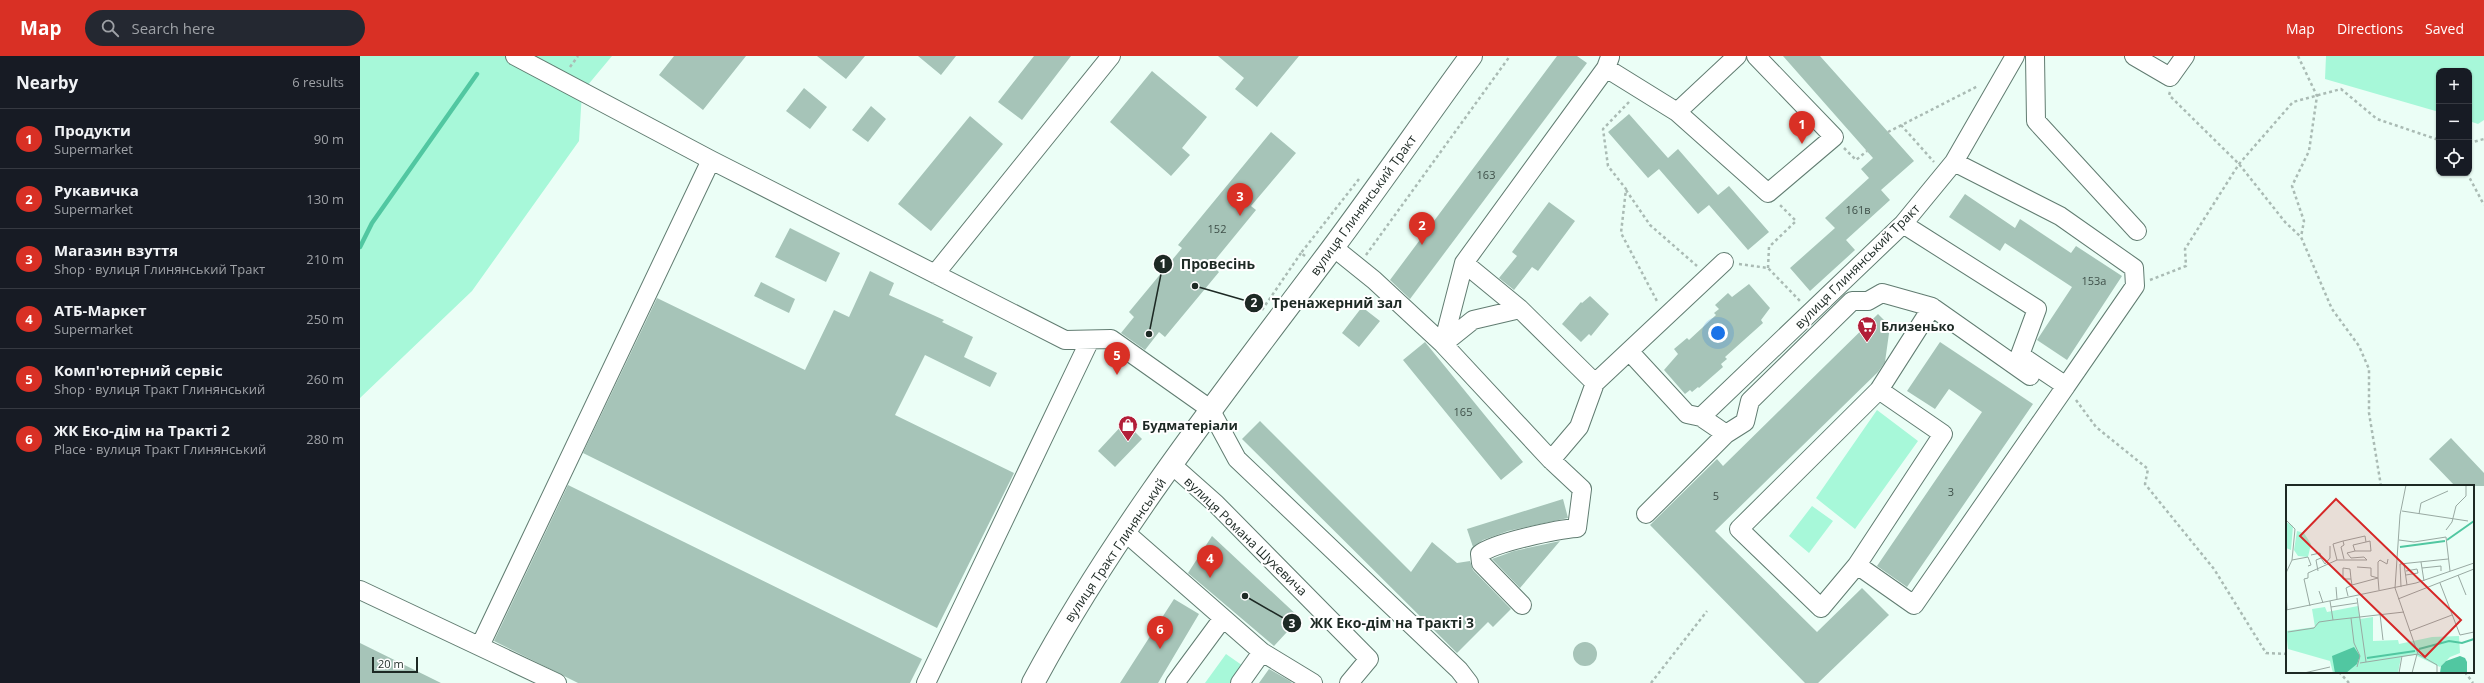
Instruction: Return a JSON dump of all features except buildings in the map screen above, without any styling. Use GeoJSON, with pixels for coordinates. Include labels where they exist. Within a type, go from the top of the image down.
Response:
{"type":"FeatureCollection","features":[{"type":"Feature","properties":{"kind":"main road","name":"вулиця Глинянський Тракт"},"geometry":{"type":"LineString","coordinates":[[1206,414],[1333,247],[1471,56]]}},
{"type":"Feature","properties":{"kind":"main road","name":"вулиця Тракт Глинянський"},"geometry":{"type":"LineString","coordinates":[[1033,683],[1062,628],[1206,414]]}},
{"type":"Feature","properties":{"kind":"street"},"geometry":{"type":"LineString","coordinates":[[514,56],[711,160],[1065,340],[1111,339],[1206,414],[1237,459],[1460,670],[1469,683]]}},
{"type":"Feature","properties":{"kind":"street"},"geometry":{"type":"LineString","coordinates":[[935,274],[1111,56]]}},
{"type":"Feature","properties":{"kind":"street"},"geometry":{"type":"LineString","coordinates":[[1677,112],[1737,56]]}},
{"type":"Feature","properties":{"kind":"street"},"geometry":{"type":"LineString","coordinates":[[1443,344],[1464,263],[1608,62],[1640,90],[1677,112],[1768,193],[1834,137],[1756,56]]}},
{"type":"Feature","properties":{"kind":"street","name":"вулиця Глинянський Тракт"},"geometry":{"type":"LineString","coordinates":[[1701,417],[1902,224],[1949,168],[2015,56]]}},
{"type":"Feature","properties":{"kind":"street"},"geometry":{"type":"LineString","coordinates":[[2035,56],[2036,121],[2136,230]]}},
{"type":"Feature","properties":{"kind":"street"},"geometry":{"type":"LineString","coordinates":[[2134,56],[2170,77],[2185,56]]}},
{"type":"Feature","properties":{"kind":"street"},"geometry":{"type":"LineString","coordinates":[[480,646],[711,160]]}},
{"type":"Feature","properties":{"kind":"street"},"geometry":{"type":"LineString","coordinates":[[1857,565],[1914,605],[2134,286],[2134,268],[2060,216],[1949,168]]}},
{"type":"Feature","properties":{"kind":"street"},"geometry":{"type":"LineString","coordinates":[[1902,224],[2037,309],[2020,355],[2063,391]]}},
{"type":"Feature","properties":{"kind":"street"},"geometry":{"type":"LineString","coordinates":[[1333,247],[1358,267],[1443,344],[1551,460],[1582,490],[1577,528],[1564,529],[1502,545],[1484,551],[1479,558],[1522,605]]}},
{"type":"Feature","properties":{"kind":"street"},"geometry":{"type":"LineString","coordinates":[[1551,460],[1579,427],[1595,382],[1724,262]]}},
{"type":"Feature","properties":{"kind":"street"},"geometry":{"type":"LineString","coordinates":[[1464,263],[1520,309],[1595,382]]}},
{"type":"Feature","properties":{"kind":"street"},"geometry":{"type":"LineString","coordinates":[[1646,514],[1726,434],[1744,422],[1750,401],[1852,301],[1868,301],[1882,293],[1932,307],[2063,391]]}},
{"type":"Feature","properties":{"kind":"street"},"geometry":{"type":"LineString","coordinates":[[1879,390],[1943,434],[1857,565],[1821,608],[1739,529],[1879,390],[1932,307]]}},
{"type":"Feature","properties":{"kind":"street"},"geometry":{"type":"LineString","coordinates":[[1443,344],[1473,320],[1520,309]]}},
{"type":"Feature","properties":{"kind":"street"},"geometry":{"type":"LineString","coordinates":[[926,683],[1090,340]]}},
{"type":"Feature","properties":{"kind":"street"},"geometry":{"type":"LineString","coordinates":[[1629,351],[1687,414],[1701,417],[1726,434]]}},
{"type":"Feature","properties":{"kind":"street","name":"вулиця Романа Шухевича"},"geometry":{"type":"LineString","coordinates":[[1172,465],[1216,504],[1369,659],[1349,683]]}},
{"type":"Feature","properties":{"kind":"street"},"geometry":{"type":"LineString","coordinates":[[1126,533],[1262,652],[1313,683]]}},
{"type":"Feature","properties":{"kind":"street"},"geometry":{"type":"LineString","coordinates":[[360,590],[557,683]]}},
{"type":"Feature","properties":{"kind":"street"},"geometry":{"type":"LineString","coordinates":[[1175,683],[1223,618]]}},
{"type":"Feature","properties":{"kind":"street"},"geometry":{"type":"LineString","coordinates":[[1240,683],[1262,652]]}},
{"type":"Feature","properties":{"kind":"path"},"geometry":{"type":"LineString","coordinates":[[1358,267],[1510,56]]}},
{"type":"Feature","properties":{"kind":"path"},"geometry":{"type":"LineString","coordinates":[[2298,56],[2317,96],[2309,151],[2292,186],[2304,222],[2301,237]]}},
{"type":"Feature","properties":{"kind":"path"},"geometry":{"type":"LineString","coordinates":[[1888,132],[2006,73]]}},
{"type":"Feature","properties":{"kind":"path"},"geometry":{"type":"LineString","coordinates":[[2170,77],[2170,95],[2239,164],[2285,222],[2301,237],[2332,309],[2359,346],[2369,369],[2369,413],[2381,485]]}},
{"type":"Feature","properties":{"kind":"path"},"geometry":{"type":"LineString","coordinates":[[2134,286],[2186,266],[2185,249],[2239,164],[2293,102],[2341,89],[2377,119],[2436,139]]}},
{"type":"Feature","properties":{"kind":"path"},"geometry":{"type":"LineString","coordinates":[[1640,90],[1603,129],[1608,166],[1650,225],[1708,276]]}},
{"type":"Feature","properties":{"kind":"path"},"geometry":{"type":"LineString","coordinates":[[1901,125],[1949,168]]}},
{"type":"Feature","properties":{"kind":"path"},"geometry":{"type":"LineString","coordinates":[[1834,137],[1856,160],[1867,151]]}},
{"type":"Feature","properties":{"kind":"path"},"geometry":{"type":"LineString","coordinates":[[2472,142],[2484,139]]}},
{"type":"Feature","properties":{"kind":"path"},"geometry":{"type":"LineString","coordinates":[[2468,176],[2484,205]]}},
{"type":"Feature","properties":{"kind":"path"},"geometry":{"type":"LineString","coordinates":[[1320,228],[1353,184]]}},
{"type":"Feature","properties":{"kind":"path"},"geometry":{"type":"LineString","coordinates":[[1626,190],[1622,233],[1665,317]]}},
{"type":"Feature","properties":{"kind":"path"},"geometry":{"type":"LineString","coordinates":[[1768,193],[1796,221],[1769,247],[1768,268]]}},
{"type":"Feature","properties":{"kind":"path"},"geometry":{"type":"LineString","coordinates":[[1724,262],[1768,268],[1811,313]]}},
{"type":"Feature","properties":{"kind":"path"},"geometry":{"type":"LineString","coordinates":[[2063,391],[2096,427],[2148,470],[2145,484],[2214,569],[2266,653],[2286,654]]}},
{"type":"Feature","properties":{"kind":"path"},"geometry":{"type":"LineString","coordinates":[[1650,683],[1707,611]]}},
{"type":"Feature","properties":{"kind":"path"},"geometry":{"type":"LineString","coordinates":[[2340,673],[2349,683]]}},
{"type":"Feature","properties":{"kind":"path"},"geometry":{"type":"LineString","coordinates":[[2466,673],[2473,683]]}},
{"type":"Feature","properties":{"kind":"green space"},"geometry":{"type":"Polygon","coordinates":[[[360,56],[612,56],[582,92],[579,141],[472,291],[360,398],[360,56]]]}},
{"type":"Feature","properties":{"kind":"green space"},"geometry":{"type":"Polygon","coordinates":[[[2326,56],[2484,56],[2484,120],[2478,124],[2472,122],[2472,68],[2436,68],[2436,111],[2325,79],[2326,56]]]}},
{"type":"Feature","properties":{"kind":"green space"},"geometry":{"type":"Polygon","coordinates":[[[1877,410],[1918,441],[1855,529],[1816,498],[1877,410]]]}},
{"type":"Feature","properties":{"kind":"green space"},"geometry":{"type":"Polygon","coordinates":[[[1812,506],[1833,521],[1809,553],[1789,536],[1812,506]]]}},
{"type":"Feature","properties":{"kind":"green space"},"geometry":{"type":"Polygon","coordinates":[[[1226,654],[1246,668],[1235,683],[1205,683],[1226,654]]]}},
{"type":"Feature","properties":{"kind":"waterway"},"geometry":{"type":"LineString","coordinates":[[360,247],[372,223],[477,74]]}},
{"type":"Feature","properties":{"kind":"place","name":"Продукти"},"geometry":{"type":"Point","coordinates":[1802,144]}},
{"type":"Feature","properties":{"kind":"place","name":"Магазин взуття"},"geometry":{"type":"Point","coordinates":[1240,216]}},
{"type":"Feature","properties":{"kind":"place","name":"Рукавичка"},"geometry":{"type":"Point","coordinates":[1422,245]}},
{"type":"Feature","properties":{"kind":"place","name":"Тренажерний зал"},"geometry":{"type":"Point","coordinates":[1195,286]}},
{"type":"Feature","properties":{"kind":"place","name":"Провесінь"},"geometry":{"type":"Point","coordinates":[1149,334]}},
{"type":"Feature","properties":{"kind":"place","name":"Близенько"},"geometry":{"type":"Point","coordinates":[1867,343]}},
{"type":"Feature","properties":{"kind":"place","name":"Комп'ютерний сервіс"},"geometry":{"type":"Point","coordinates":[1117,375]}},
{"type":"Feature","properties":{"kind":"place","name":"Будматеріали"},"geometry":{"type":"Point","coordinates":[1128,442]}},
{"type":"Feature","properties":{"kind":"place","name":"АТБ-Маркет"},"geometry":{"type":"Point","coordinates":[1210,578]}},
{"type":"Feature","properties":{"kind":"place","name":"ЖК Еко-дім на Тракті 3"},"geometry":{"type":"Point","coordinates":[1245,596]}},
{"type":"Feature","properties":{"kind":"place","name":"ЖК Еко-дім на Тракті 2"},"geometry":{"type":"Point","coordinates":[1160,649]}}]}
